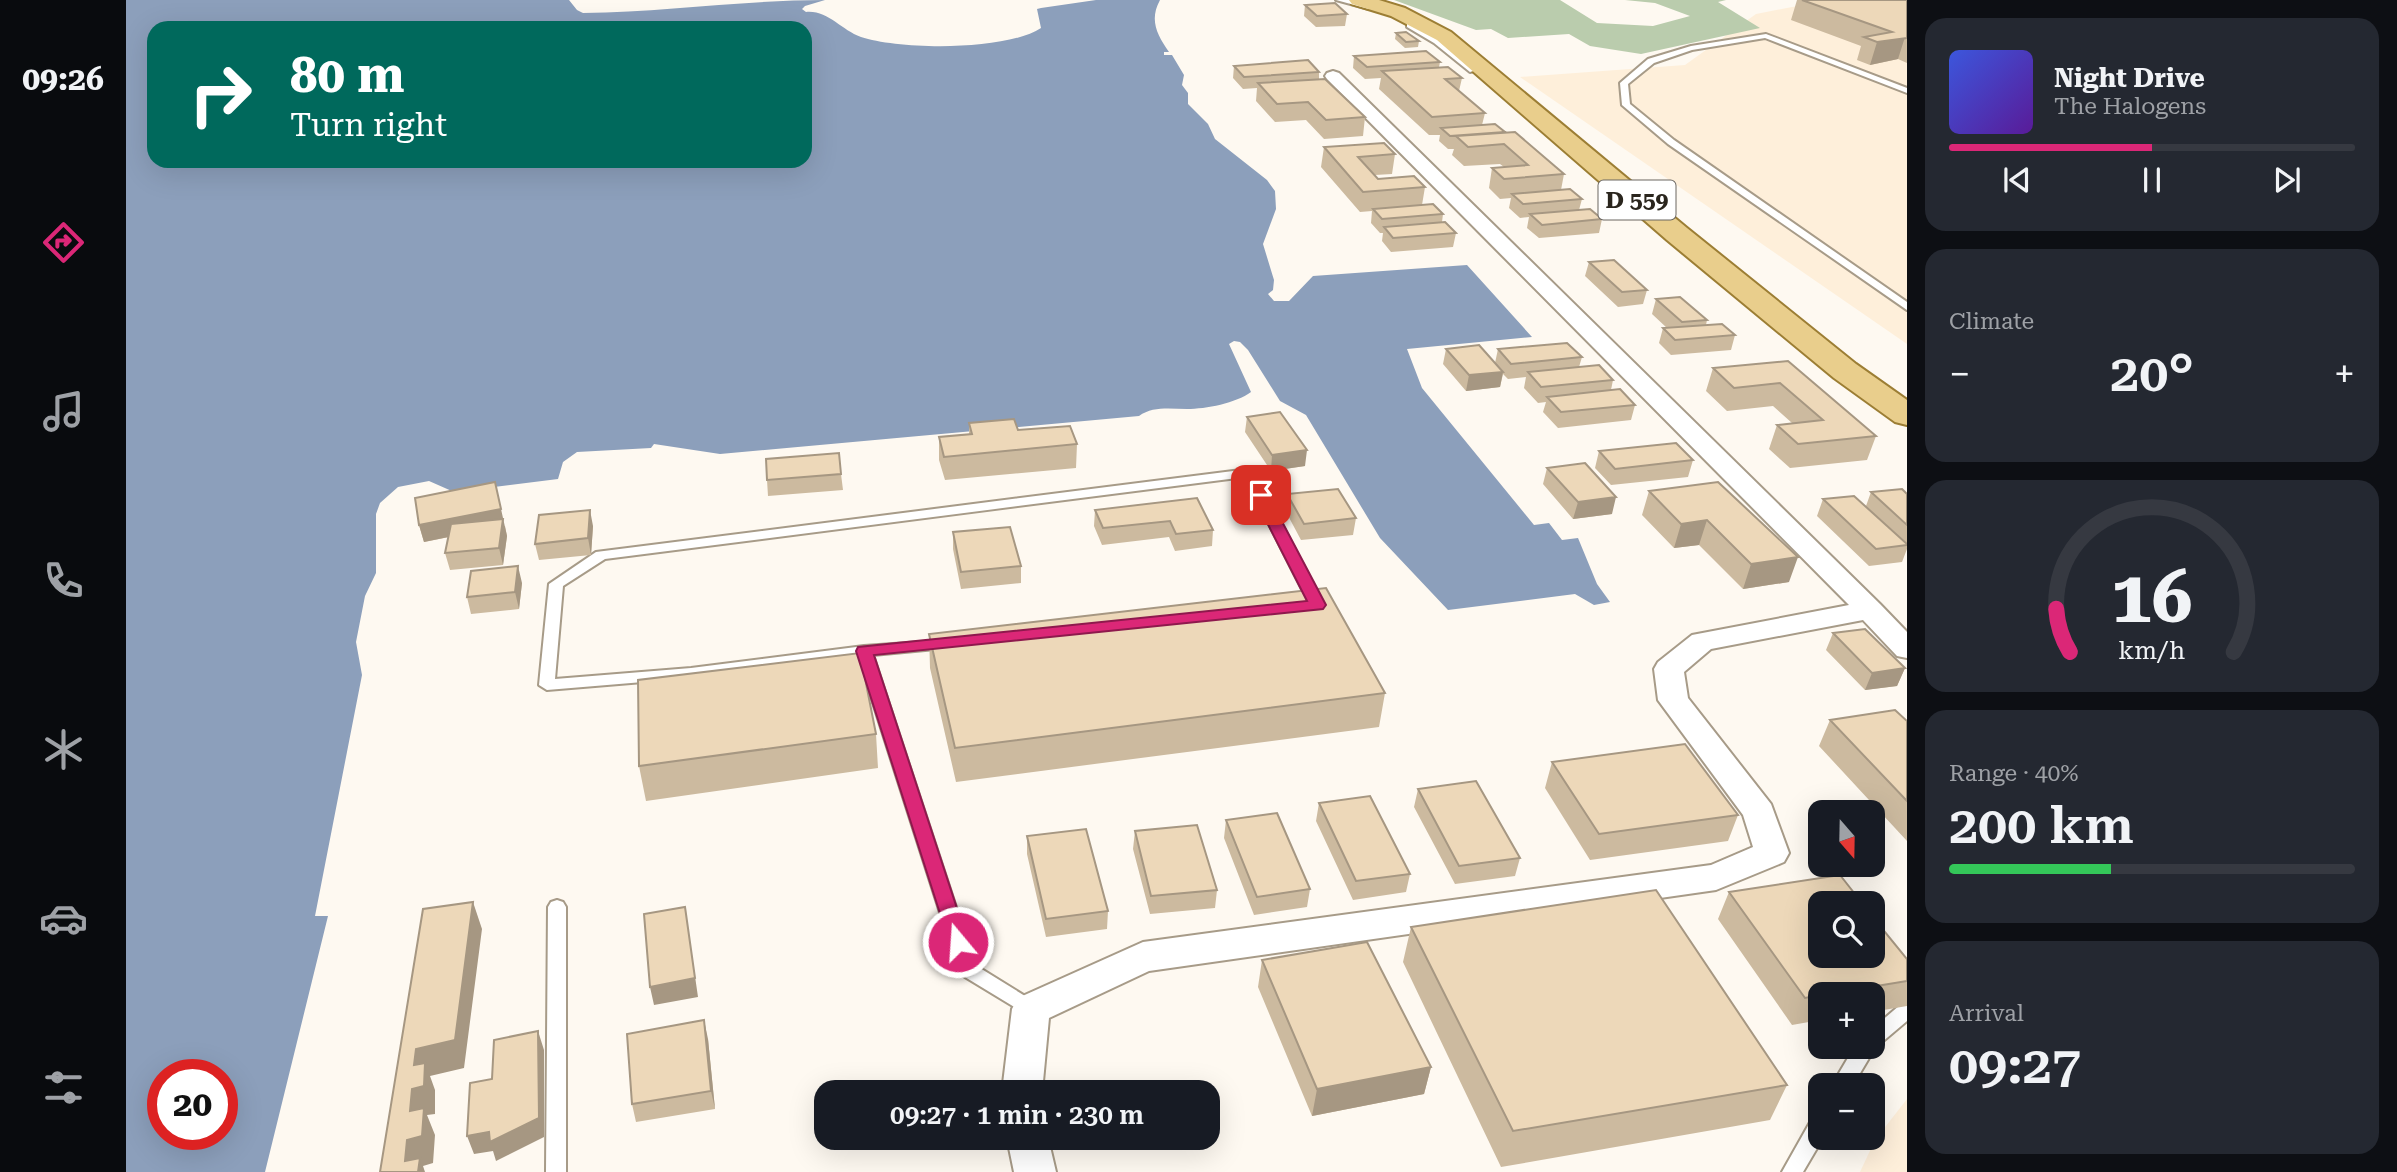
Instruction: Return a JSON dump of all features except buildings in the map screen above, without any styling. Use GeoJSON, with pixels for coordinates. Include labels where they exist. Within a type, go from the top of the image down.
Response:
{"type":"FeatureCollection","features":[{"type":"Feature","properties":{"kind":"main road","name":"D 559"},"geometry":{"type":"LineString","coordinates":[[1359,0],[1398,12],[1433,30],[1845,371],[1907,415]]}},
{"type":"Feature","properties":{"kind":"main road","name":"D 559"},"geometry":{"type":"LineString","coordinates":[[1384,0],[1439,21],[1485,52],[1701,233],[1872,369],[1907,392]]}},
{"type":"Feature","properties":{"kind":"street"},"geometry":{"type":"LineString","coordinates":[[1333,76],[1907,649]]}},
{"type":"Feature","properties":{"kind":"street"},"geometry":{"type":"LineString","coordinates":[[1023,1080],[1031,1009],[1143,957],[1716,877],[1772,853],[1759,812],[1673,701],[1668,669],[1702,642],[1870,610]]}},
{"type":"Feature","properties":{"kind":"street"},"geometry":{"type":"LineString","coordinates":[[1030,1150],[1035,1172]]}},
{"type":"Feature","properties":{"kind":"lane"},"geometry":{"type":"LineString","coordinates":[[1340,0],[1387,13],[1416,28],[1525,104]]}},
{"type":"Feature","properties":{"kind":"lane"},"geometry":{"type":"LineString","coordinates":[[1907,91],[1766,36],[1691,48],[1651,61],[1623,83],[1626,105],[1671,142],[1907,307]]}},
{"type":"Feature","properties":{"kind":"lane"},"geometry":{"type":"LineString","coordinates":[[960,641],[691,673],[547,685],[556,584],[601,555],[1249,473],[1318,605],[1304,607]]}},
{"type":"Feature","properties":{"kind":"lane"},"geometry":{"type":"LineString","coordinates":[[864,651],[967,969],[1031,1009]]}},
{"type":"Feature","properties":{"kind":"lane"},"geometry":{"type":"LineString","coordinates":[[556,1172],[558,907]]}},
{"type":"Feature","properties":{"kind":"lane"},"geometry":{"type":"LineString","coordinates":[[1885,1029],[1907,1010]]}},
{"type":"Feature","properties":{"kind":"lane"},"geometry":{"type":"LineString","coordinates":[[1792,1172],[1808,1144]]}},
{"type":"Feature","properties":{"kind":"shaded area"},"geometry":{"type":"Polygon","coordinates":[[[1828,0],[1907,0],[1907,344],[1520,77],[1685,65],[1756,14],[1828,0]]]}},
{"type":"Feature","properties":{"kind":"shaded area"},"geometry":{"type":"Polygon","coordinates":[[[1907,1099],[1907,1172],[1860,1172],[1870,1150],[1885,1150],[1885,1127],[1907,1099]]]}},
{"type":"Feature","properties":{"kind":"green space"},"geometry":{"type":"Polygon","coordinates":[[[1394,0],[1560,0],[1597,23],[1653,26],[1690,16],[1655,3],[1625,0],[1726,0],[1718,2],[1760,28],[1641,54],[1590,46],[1569,34],[1508,38],[1491,29],[1476,30],[1394,0]]]}},
{"type":"Feature","properties":{"kind":"water"},"geometry":{"type":"Polygon","coordinates":[[[126,0],[569,0],[583,13],[825,0],[802,9],[828,17],[861,37],[901,44],[953,46],[1025,36],[1041,28],[1037,9],[1041,8],[1096,0],[1160,0],[1155,14],[1156,27],[1169,52],[1164,52],[1164,55],[1172,55],[1184,75],[1182,85],[1188,93],[1188,104],[1208,124],[1215,139],[1267,180],[1275,191],[1276,209],[1263,244],[1274,280],[1273,290],[1268,294],[1274,301],[1289,301],[1313,276],[1467,265],[1532,337],[1407,349],[1422,388],[1534,525],[1549,523],[1562,540],[1578,538],[1597,584],[1610,602],[1594,605],[1575,594],[1448,610],[1380,538],[1306,415],[1280,401],[1248,350],[1240,342],[1234,341],[1229,344],[1251,392],[1212,407],[1162,409],[1139,416],[720,454],[654,444],[651,448],[577,452],[563,462],[558,479],[454,492],[429,481],[398,487],[380,503],[376,514],[376,573],[365,596],[356,642],[362,675],[315,916],[328,916],[265,1172],[126,1172],[126,0]]]}},
{"type":"Feature","properties":{"kind":"route"},"geometry":{"type":"LineString","coordinates":[[958,942],[864,651],[1318,605],[1261,495]]}}]}
